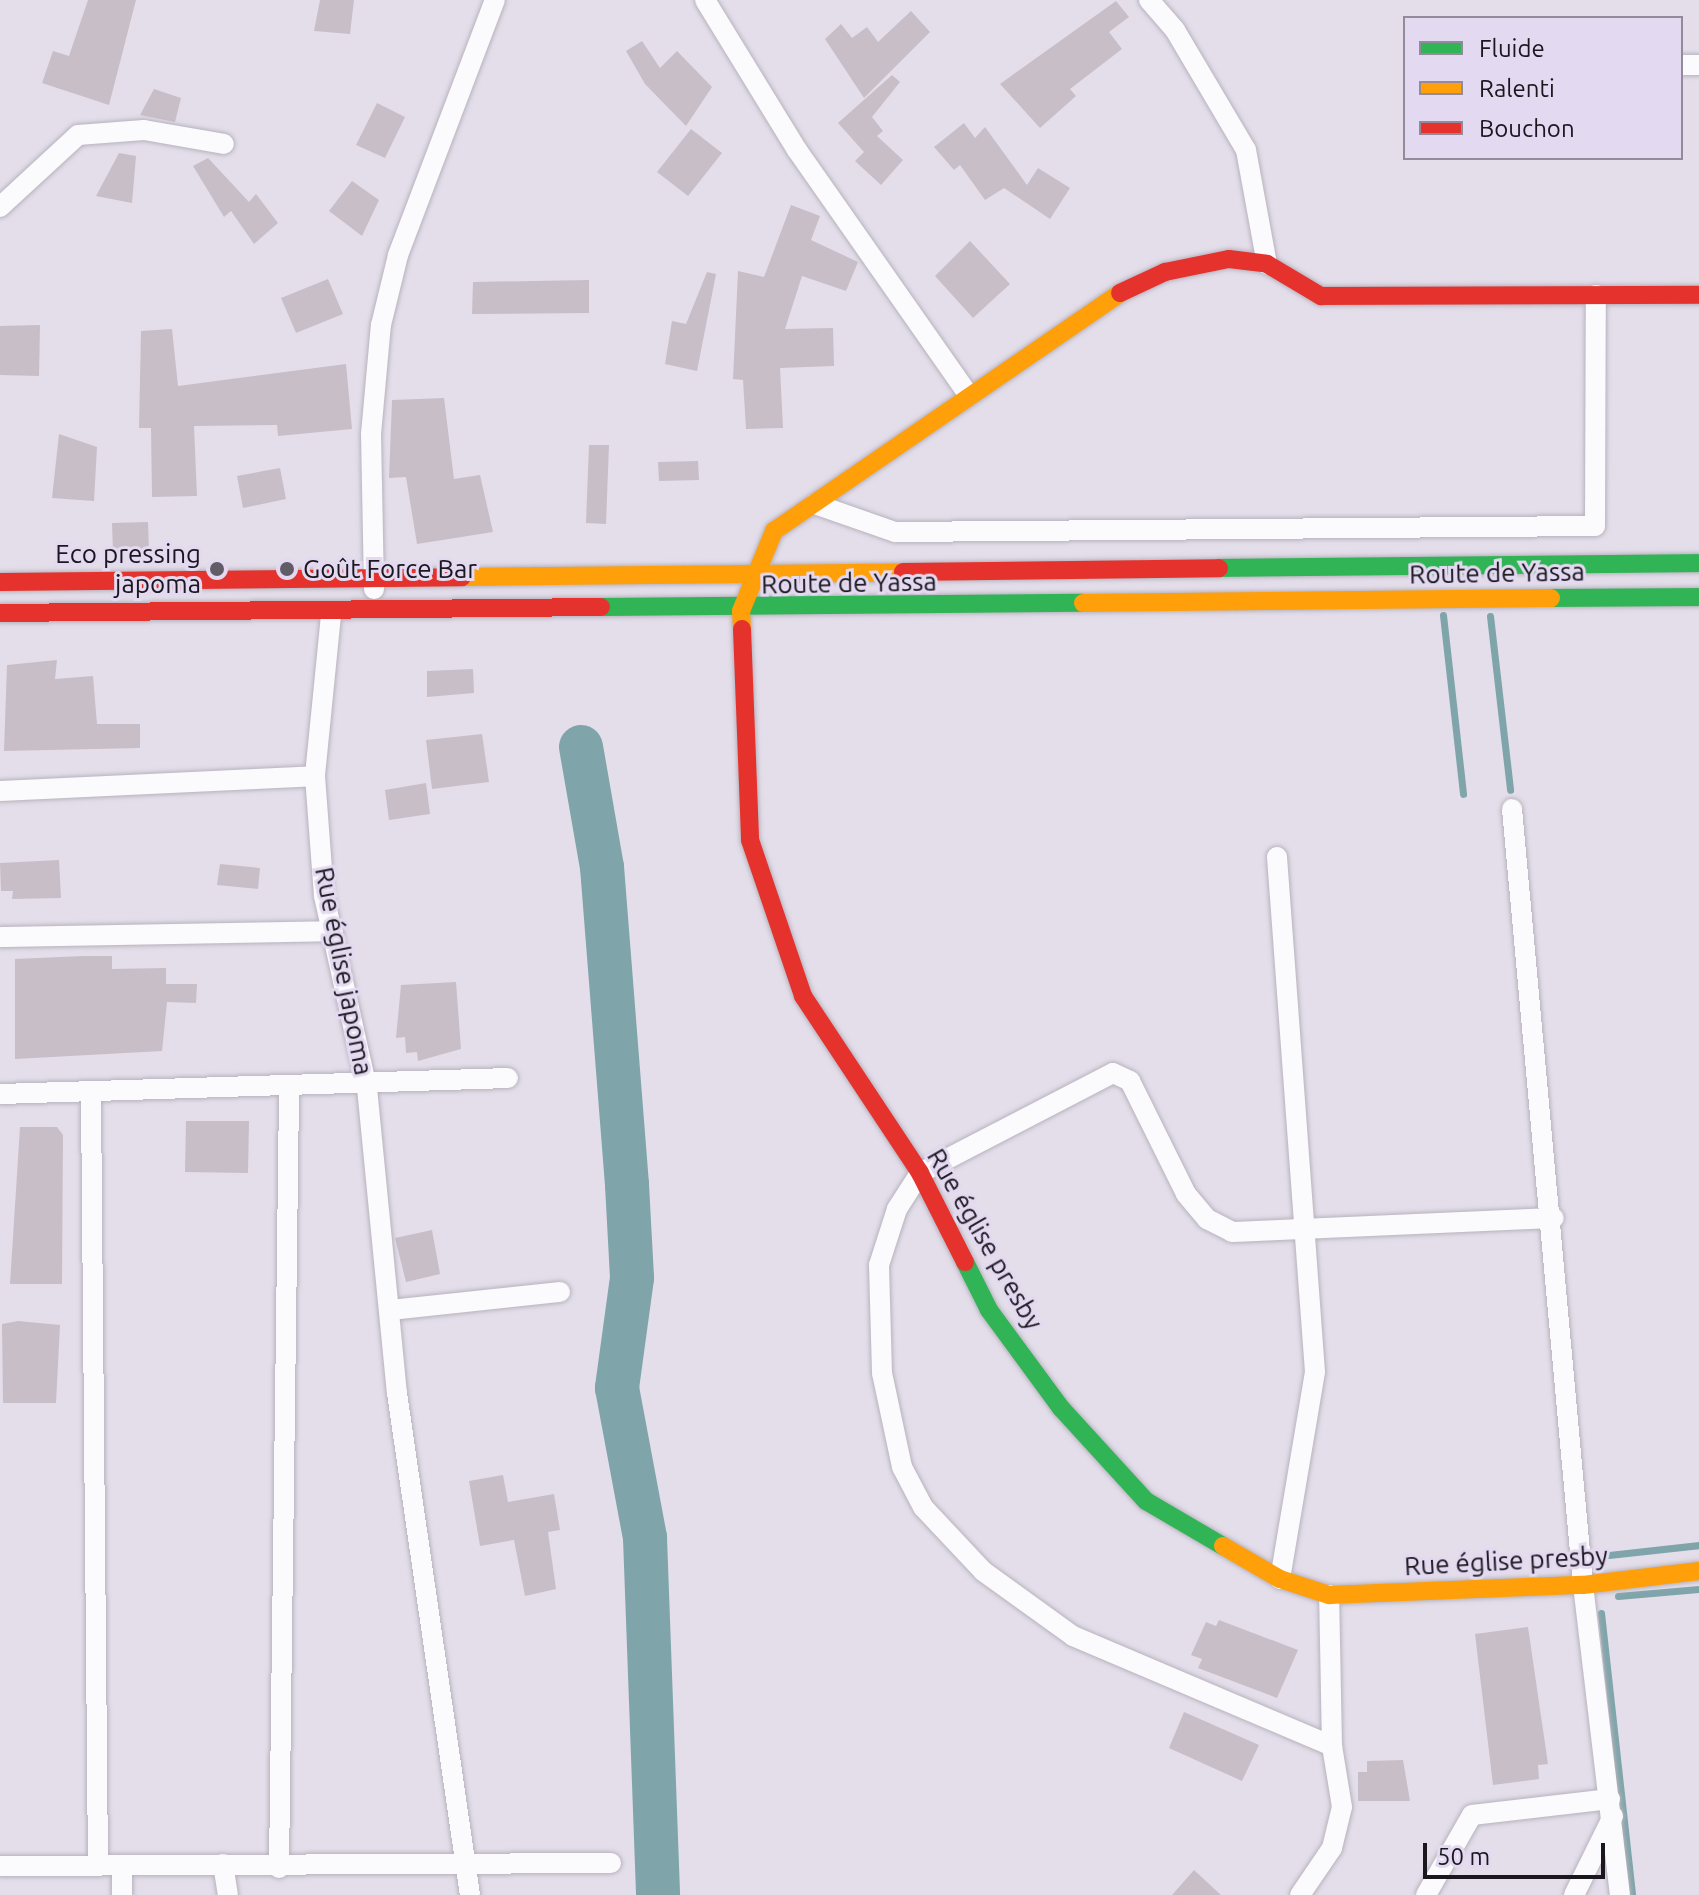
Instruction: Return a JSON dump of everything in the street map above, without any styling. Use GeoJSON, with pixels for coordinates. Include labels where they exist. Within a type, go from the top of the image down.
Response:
{"type":"FeatureCollection","features":[{"type":"Feature","properties":{"kind":"main road"},"geometry":{"type":"LineString","coordinates":[[741,611],[754,571],[774,531],[1095,304],[1165,272],[1229,259],[1267,264],[1321,296],[1699,295]]}},
{"type":"Feature","properties":{"kind":"main road"},"geometry":{"type":"LineString","coordinates":[[1475,563],[1476,599]]}},
{"type":"Feature","properties":{"kind":"main road","name":"Route de Yassa"},"geometry":{"type":"LineString","coordinates":[[0,582],[373,579],[754,571],[1699,563]]}},
{"type":"Feature","properties":{"kind":"main road","name":"Route de Yassa"},"geometry":{"type":"LineString","coordinates":[[0,613],[331,615],[1699,597]]}},
{"type":"Feature","properties":{"kind":"main road","name":"Rue église presby"},"geometry":{"type":"LineString","coordinates":[[741,611],[750,840],[803,996],[920,1173],[989,1310],[1061,1408],[1146,1501],[1280,1579],[1329,1595],[1583,1585],[1699,1571]]}},
{"type":"Feature","properties":{"kind":"street"},"geometry":{"type":"LineString","coordinates":[[378,613],[373,579],[371,434],[381,325],[403,242],[495,0]]}},
{"type":"Feature","properties":{"kind":"street"},"geometry":{"type":"LineString","coordinates":[[705,0],[797,150],[968,394]]}},
{"type":"Feature","properties":{"kind":"street"},"geometry":{"type":"LineString","coordinates":[[1149,0],[1175,30],[1246,150],[1267,264]]}},
{"type":"Feature","properties":{"kind":"street"},"geometry":{"type":"LineString","coordinates":[[0,207],[57,150],[90,132],[144,130],[224,144]]}},
{"type":"Feature","properties":{"kind":"street"},"geometry":{"type":"LineString","coordinates":[[815,504],[895,532],[1595,526],[1596,295]]}},
{"type":"Feature","properties":{"kind":"street","name":"Rue église japoma"},"geometry":{"type":"LineString","coordinates":[[331,615],[315,776],[333,931],[367,1088],[391,1310],[470,1895]]}},
{"type":"Feature","properties":{"kind":"street"},"geometry":{"type":"LineString","coordinates":[[0,791],[315,776]]}},
{"type":"Feature","properties":{"kind":"street"},"geometry":{"type":"LineString","coordinates":[[1512,809],[1554,1218],[1583,1585],[1620,1895]]}},
{"type":"Feature","properties":{"kind":"street"},"geometry":{"type":"LineString","coordinates":[[1277,857],[1313,1401],[1280,1579]]}},
{"type":"Feature","properties":{"kind":"street"},"geometry":{"type":"LineString","coordinates":[[0,937],[333,931]]}},
{"type":"Feature","properties":{"kind":"street"},"geometry":{"type":"LineString","coordinates":[[1332,1746],[1073,1636],[983,1571],[923,1507],[902,1467],[882,1373],[879,1265],[897,1209],[920,1173],[1113,1073],[1130,1081],[1186,1194],[1207,1219],[1232,1232],[1304,1234],[1554,1218]]}},
{"type":"Feature","properties":{"kind":"street"},"geometry":{"type":"LineString","coordinates":[[0,1094],[91,1097],[367,1088],[508,1078]]}},
{"type":"Feature","properties":{"kind":"street"},"geometry":{"type":"LineString","coordinates":[[279,1868],[289,1090]]}},
{"type":"Feature","properties":{"kind":"street"},"geometry":{"type":"LineString","coordinates":[[91,1097],[98,1865]]}},
{"type":"Feature","properties":{"kind":"street"},"geometry":{"type":"LineString","coordinates":[[391,1310],[560,1292]]}},
{"type":"Feature","properties":{"kind":"street"},"geometry":{"type":"LineString","coordinates":[[1300,1895],[1332,1848],[1342,1807],[1332,1746],[1329,1595]]}},
{"type":"Feature","properties":{"kind":"street"},"geometry":{"type":"LineString","coordinates":[[1426,1895],[1472,1815],[1612,1808]]}},
{"type":"Feature","properties":{"kind":"street"},"geometry":{"type":"LineString","coordinates":[[1574,1895],[1612,1808]]}},
{"type":"Feature","properties":{"kind":"street"},"geometry":{"type":"LineString","coordinates":[[0,1866],[223,1864],[279,1868],[611,1863]]}},
{"type":"Feature","properties":{"kind":"street"},"geometry":{"type":"LineString","coordinates":[[223,1864],[228,1895]]}},
{"type":"Feature","properties":{"kind":"street"},"geometry":{"type":"LineString","coordinates":[[122,1865],[122,1895]]}},
{"type":"Feature","properties":{"kind":"building"},"geometry":{"type":"Polygon","coordinates":[[[88,0],[136,0],[109,105],[42,83],[53,51],[69,56],[88,0]]]}},
{"type":"Feature","properties":{"kind":"building"},"geometry":{"type":"Polygon","coordinates":[[[320,0],[354,0],[350,34],[314,31],[320,0]]]}},
{"type":"Feature","properties":{"kind":"building"},"geometry":{"type":"Polygon","coordinates":[[[1116,1],[1129,17],[1109,32],[1122,49],[1070,89],[1076,96],[1040,128],[1000,84],[1116,1]]]}},
{"type":"Feature","properties":{"kind":"building"},"geometry":{"type":"Polygon","coordinates":[[[911,11],[930,32],[864,98],[825,39],[841,24],[852,38],[867,27],[878,42],[911,11]]]}},
{"type":"Feature","properties":{"kind":"building"},"geometry":{"type":"Polygon","coordinates":[[[642,41],[660,68],[677,51],[712,87],[686,126],[645,84],[626,51],[642,41]]]}},
{"type":"Feature","properties":{"kind":"building"},"geometry":{"type":"Polygon","coordinates":[[[892,75],[900,82],[872,117],[883,131],[877,136],[903,160],[881,185],[855,161],[864,152],[838,123],[892,75]]]}},
{"type":"Feature","properties":{"kind":"building"},"geometry":{"type":"Polygon","coordinates":[[[154,89],[181,98],[175,122],[140,115],[154,89]]]}},
{"type":"Feature","properties":{"kind":"building"},"geometry":{"type":"Polygon","coordinates":[[[377,103],[405,117],[385,158],[356,145],[377,103]]]}},
{"type":"Feature","properties":{"kind":"building"},"geometry":{"type":"Polygon","coordinates":[[[964,123],[975,138],[985,127],[1027,185],[1038,168],[1070,188],[1050,219],[1004,188],[985,200],[960,165],[954,170],[934,147],[964,123]]]}},
{"type":"Feature","properties":{"kind":"building"},"geometry":{"type":"Polygon","coordinates":[[[691,129],[722,153],[688,196],[657,172],[691,129]]]}},
{"type":"Feature","properties":{"kind":"building"},"geometry":{"type":"Polygon","coordinates":[[[119,153],[136,156],[132,203],[96,196],[119,153]]]}},
{"type":"Feature","properties":{"kind":"building"},"geometry":{"type":"Polygon","coordinates":[[[208,158],[249,202],[256,194],[278,223],[254,244],[231,211],[224,217],[193,166],[208,158]]]}},
{"type":"Feature","properties":{"kind":"building"},"geometry":{"type":"Polygon","coordinates":[[[352,181],[379,200],[362,236],[329,211],[352,181]]]}},
{"type":"Feature","properties":{"kind":"building"},"geometry":{"type":"Polygon","coordinates":[[[791,205],[820,216],[811,240],[858,262],[846,291],[802,276],[785,329],[833,328],[834,366],[780,368],[783,428],[746,429],[743,380],[733,379],[738,271],[764,277],[791,205]]]}},
{"type":"Feature","properties":{"kind":"building"},"geometry":{"type":"Polygon","coordinates":[[[970,241],[1010,284],[973,318],[935,276],[970,241]]]}},
{"type":"Feature","properties":{"kind":"building"},"geometry":{"type":"Polygon","coordinates":[[[707,272],[716,274],[697,371],[665,364],[672,321],[686,324],[707,272]]]}},
{"type":"Feature","properties":{"kind":"building"},"geometry":{"type":"Polygon","coordinates":[[[328,279],[343,314],[296,333],[281,298],[328,279]]]}},
{"type":"Feature","properties":{"kind":"building"},"geometry":{"type":"Polygon","coordinates":[[[589,280],[589,313],[472,314],[473,282],[589,280]]]}},
{"type":"Feature","properties":{"kind":"building"},"geometry":{"type":"Polygon","coordinates":[[[40,325],[39,376],[0,375],[0,326],[40,325]]]}},
{"type":"Feature","properties":{"kind":"building"},"geometry":{"type":"Polygon","coordinates":[[[172,329],[178,386],[346,364],[352,429],[278,436],[277,425],[194,426],[197,496],[152,497],[151,428],[139,428],[141,331],[172,329]]]}},
{"type":"Feature","properties":{"kind":"building"},"geometry":{"type":"Polygon","coordinates":[[[444,398],[454,479],[480,475],[493,532],[417,544],[406,477],[389,478],[392,400],[444,398]]]}},
{"type":"Feature","properties":{"kind":"building"},"geometry":{"type":"Polygon","coordinates":[[[59,434],[97,447],[94,501],[52,498],[59,434]]]}},
{"type":"Feature","properties":{"kind":"building"},"geometry":{"type":"Polygon","coordinates":[[[589,445],[609,445],[606,524],[586,523],[589,445]]]}},
{"type":"Feature","properties":{"kind":"building"},"geometry":{"type":"Polygon","coordinates":[[[698,461],[699,480],[659,481],[658,462],[698,461]]]}},
{"type":"Feature","properties":{"kind":"building"},"geometry":{"type":"Polygon","coordinates":[[[280,468],[286,499],[243,508],[237,476],[280,468]]]}},
{"type":"Feature","properties":{"kind":"building"},"geometry":{"type":"Polygon","coordinates":[[[148,522],[149,551],[113,553],[112,523],[148,522]]]}},
{"type":"Feature","properties":{"kind":"building"},"geometry":{"type":"Polygon","coordinates":[[[57,660],[55,679],[93,676],[97,724],[140,724],[140,748],[4,751],[7,665],[57,660]]]}},
{"type":"Feature","properties":{"kind":"building"},"geometry":{"type":"Polygon","coordinates":[[[473,669],[474,693],[427,697],[427,671],[473,669]]]}},
{"type":"Feature","properties":{"kind":"building"},"geometry":{"type":"Polygon","coordinates":[[[482,734],[489,782],[432,789],[426,740],[482,734]]]}},
{"type":"Feature","properties":{"kind":"building"},"geometry":{"type":"Polygon","coordinates":[[[426,783],[430,814],[389,820],[385,790],[426,783]]]}},
{"type":"Feature","properties":{"kind":"building"},"geometry":{"type":"Polygon","coordinates":[[[59,860],[61,898],[12,899],[13,891],[1,891],[0,863],[59,860]]]}},
{"type":"Feature","properties":{"kind":"building"},"geometry":{"type":"Polygon","coordinates":[[[220,864],[260,868],[258,889],[217,885],[220,864]]]}},
{"type":"Feature","properties":{"kind":"building"},"geometry":{"type":"Polygon","coordinates":[[[112,956],[112,969],[166,968],[166,984],[197,984],[196,1003],[167,1002],[162,1051],[15,1059],[15,959],[112,956]]]}},
{"type":"Feature","properties":{"kind":"building"},"geometry":{"type":"Polygon","coordinates":[[[456,982],[461,1049],[418,1061],[417,1052],[406,1053],[405,1037],[396,1038],[401,985],[456,982]]]}},
{"type":"Feature","properties":{"kind":"building"},"geometry":{"type":"Polygon","coordinates":[[[186,1121],[249,1121],[248,1173],[185,1172],[186,1121]]]}},
{"type":"Feature","properties":{"kind":"building"},"geometry":{"type":"Polygon","coordinates":[[[20,1127],[57,1127],[63,1135],[62,1284],[10,1284],[20,1127]]]}},
{"type":"Feature","properties":{"kind":"building"},"geometry":{"type":"Polygon","coordinates":[[[432,1230],[440,1274],[406,1282],[395,1238],[432,1230]]]}},
{"type":"Feature","properties":{"kind":"building"},"geometry":{"type":"Polygon","coordinates":[[[18,1321],[60,1325],[56,1403],[3,1403],[2,1324],[18,1321]]]}},
{"type":"Feature","properties":{"kind":"building"},"geometry":{"type":"Polygon","coordinates":[[[503,1475],[508,1502],[554,1494],[560,1530],[548,1532],[556,1589],[525,1596],[514,1540],[480,1546],[469,1481],[503,1475]]]}},
{"type":"Feature","properties":{"kind":"building"},"geometry":{"type":"Polygon","coordinates":[[[1219,1620],[1298,1650],[1277,1698],[1198,1668],[1202,1659],[1191,1655],[1206,1622],[1216,1626],[1219,1620]]]}},
{"type":"Feature","properties":{"kind":"building"},"geometry":{"type":"Polygon","coordinates":[[[1528,1627],[1548,1764],[1538,1765],[1539,1779],[1493,1785],[1475,1634],[1528,1627]]]}},
{"type":"Feature","properties":{"kind":"building"},"geometry":{"type":"Polygon","coordinates":[[[1184,1712],[1259,1745],[1242,1781],[1169,1748],[1184,1712]]]}},
{"type":"Feature","properties":{"kind":"building"},"geometry":{"type":"Polygon","coordinates":[[[1403,1760],[1410,1801],[1358,1801],[1358,1772],[1367,1772],[1367,1761],[1403,1760]]]}},
{"type":"Feature","properties":{"kind":"building"},"geometry":{"type":"Polygon","coordinates":[[[1194,1870],[1221,1895],[1172,1895],[1194,1870]]]}},
{"type":"Feature","properties":{"kind":"waterway"},"geometry":{"type":"LineString","coordinates":[[1443,615],[1463,794]]}},
{"type":"Feature","properties":{"kind":"waterway"},"geometry":{"type":"LineString","coordinates":[[1490,616],[1510,790]]}},
{"type":"Feature","properties":{"kind":"waterway"},"geometry":{"type":"LineString","coordinates":[[581,747],[602,867],[627,1185],[632,1278],[617,1388],[645,1538],[658,1895]]}},
{"type":"Feature","properties":{"kind":"waterway"},"geometry":{"type":"LineString","coordinates":[[1609,1555],[1699,1545]]}},
{"type":"Feature","properties":{"kind":"waterway"},"geometry":{"type":"LineString","coordinates":[[1618,1596],[1699,1589]]}},
{"type":"Feature","properties":{"kind":"waterway"},"geometry":{"type":"LineString","coordinates":[[1601,1613],[1632,1895]]}},
{"type":"Feature","properties":{"kind":"traffic: fast"},"geometry":{"type":"LineString","coordinates":[[1219,568],[1699,563]]}},
{"type":"Feature","properties":{"kind":"traffic: fast"},"geometry":{"type":"LineString","coordinates":[[1551,598],[1699,597]]}},
{"type":"Feature","properties":{"kind":"traffic: fast"},"geometry":{"type":"LineString","coordinates":[[601,607],[1083,603]]}},
{"type":"Feature","properties":{"kind":"traffic: fast"},"geometry":{"type":"LineString","coordinates":[[965,1262],[989,1310],[1061,1408],[1146,1501],[1223,1546]]}},
{"type":"Feature","properties":{"kind":"traffic: slow"},"geometry":{"type":"LineString","coordinates":[[742,629],[741,611],[774,531],[1120,293]]}},
{"type":"Feature","properties":{"kind":"traffic: slow"},"geometry":{"type":"LineString","coordinates":[[462,577],[903,572]]}},
{"type":"Feature","properties":{"kind":"traffic: slow"},"geometry":{"type":"LineString","coordinates":[[1083,603],[1551,598]]}},
{"type":"Feature","properties":{"kind":"traffic: slow"},"geometry":{"type":"LineString","coordinates":[[1223,1546],[1280,1579],[1329,1595],[1583,1585],[1699,1571]]}},
{"type":"Feature","properties":{"kind":"traffic: jam"},"geometry":{"type":"LineString","coordinates":[[1120,293],[1165,272],[1229,259],[1267,264],[1321,296],[1699,295]]}},
{"type":"Feature","properties":{"kind":"traffic: jam"},"geometry":{"type":"LineString","coordinates":[[903,572],[1219,568]]}},
{"type":"Feature","properties":{"kind":"traffic: jam"},"geometry":{"type":"LineString","coordinates":[[0,582],[462,577]]}},
{"type":"Feature","properties":{"kind":"traffic: jam"},"geometry":{"type":"LineString","coordinates":[[0,613],[601,607]]}},
{"type":"Feature","properties":{"kind":"traffic: jam"},"geometry":{"type":"LineString","coordinates":[[742,629],[750,840],[803,996],[920,1173],[965,1262]]}},
{"type":"Feature","properties":{"kind":"place","name":"Eco pressing japoma"},"geometry":{"type":"Point","coordinates":[217,569]}},
{"type":"Feature","properties":{"kind":"place","name":"Goût Force Bar"},"geometry":{"type":"Point","coordinates":[287,569]}}]}
